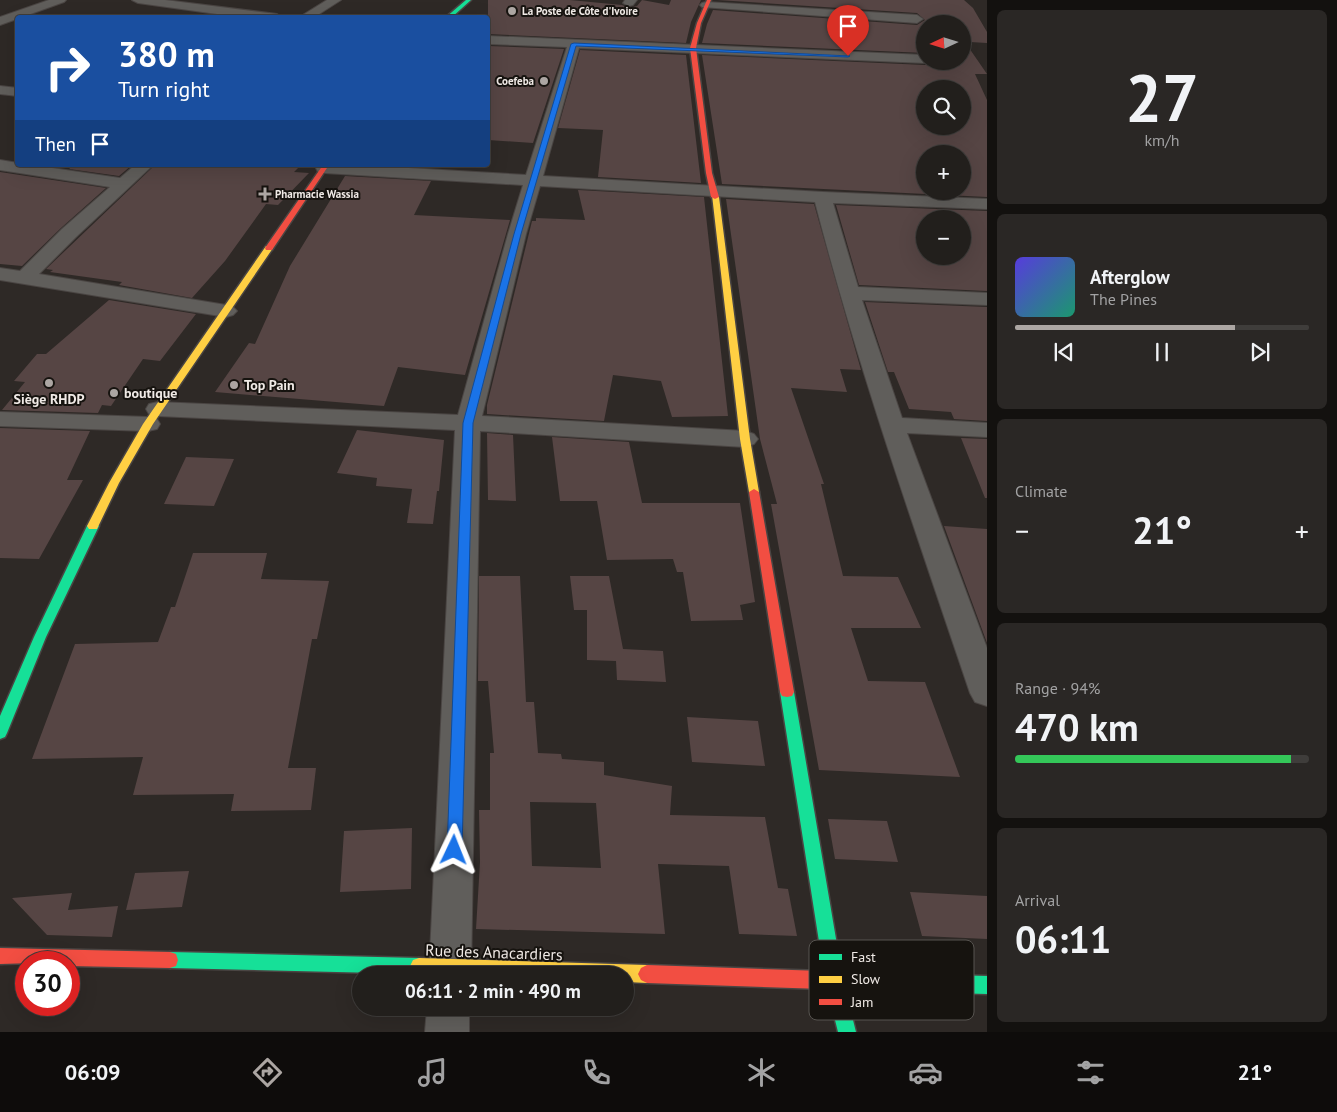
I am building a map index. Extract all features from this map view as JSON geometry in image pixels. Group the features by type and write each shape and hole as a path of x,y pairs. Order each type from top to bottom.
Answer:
{"street":[{"path":"28,15 60,0"},
{"path":"138,0 254,15"},
{"path":"309,15 335,0"},
{"path":"451,15 469,0"},
{"path":"827,940 745,439 714,191 693,48 699,23 708,3 916,19"},
{"path":"3,27 15,21"},
{"path":"490,40 916,59"},
{"path":"451,966 468,423 533,180 574,44"},
{"path":"0,90 15,92"},
{"path":"0,165 122,184"},
{"path":"24,278 122,184 143,167"},
{"path":"0,733 40,637 106,500 153,416 324,167"},
{"path":"340,167 714,191 987,204"},
{"path":"823,197 849,293 892,425 976,634 987,693"},
{"path":"0,274 226,311"},
{"path":"849,293 987,299"},
{"path":"0,419 153,416 468,423 745,439"},
{"path":"892,425 987,430"},
{"name":"Rue des Anacardiers","path":"0,956 352,977"},
{"name":"Rue des Anacardiers","path":"634,982 809,980"},
{"name":"Rue des Anacardiers","path":"974,985 987,986"},
{"path":"447,1032 448,1016"}],"building":[{"path":"488,0 570,0 622,5 629,8 637,6 642,0 669,5 671,0 701,0 691,22 686,43 490,34 490,15 488,15"},
{"path":"717,0 964,0 973,8 987,32 987,43 971,42 971,15 919,15 917,13"},
{"path":"713,10 916,25 916,53 702,43"},
{"path":"490,46 564,49 533,143 490,140"},
{"path":"580,50 686,55 701,183 598,177 603,130 558,128"},
{"path":"971,51 987,74 975,74 987,100 987,197 971,196 971,145 916,145 916,194 722,184 702,55 916,65 916,70 971,70"},
{"path":"72,167 130,167 119,176 69,169"},
{"path":"153,167 299,167 294,172 309,173 278,205 266,204 225,261 192,298 119,285 122,282 50,272 53,270 46,269"},
{"path":"0,172 106,188 22,266 0,264"},
{"path":"345,176 431,181 414,215 510,220 465,375 398,367 384,406 215,392 249,343 255,344 290,266"},
{"path":"578,190 704,197 728,416 672,417 661,381 613,375 604,421 487,414 487,405 532,221 536,221 536,218 585,220"},
{"path":"726,199 814,204 861,370 840,369 847,392 791,388 824,484 821,484 843,576 898,577 921,628 851,628 868,681 925,682 960,777 819,770 771,504 777,504 760,439"},
{"path":"836,205 962,210 916,210 916,265 971,265 971,210 987,211 987,291 859,285"},
{"path":"109,300 196,314 160,361 143,359 111,406 102,405 98,413 2,410 25,382 14,381 37,354 46,354"},
{"path":"865,302 987,307 987,421 954,419 951,412 909,409 894,372 888,372"},
{"path":"0,428 90,431 67,480 83,480 39,559 0,558"},
{"path":"357,430 444,440 439,491 437,491 433,524 407,523 412,489 376,486 377,478 337,473"},
{"path":"487,433 513,435 516,501 488,500"},
{"path":"552,437 629,442 642,503 740,503 755,602 740,605 743,620 691,621 683,572 677,572 673,559 607,560 597,501 560,501"},
{"path":"961,438 987,439 987,498 985,498"},
{"path":"186,457 234,459 214,506 164,504"},
{"path":"944,526 987,529 987,643"},
{"path":"193,553 267,553 261,579 329,581 317,639 312,639 288,768 316,768 311,810 231,811 234,794 133,795 143,757 32,759 75,644 158,642 171,607 175,607"},
{"path":"479,576 520,576 526,702 534,702 538,753 561,754 562,759 604,762 604,775 672,786 670,815 765,817 778,888 788,889 797,936 739,934 729,866 658,864 665,934 476,929 480,862 479,810 490,810 490,753 494,753 488,681 478,681","holes":["530,802 596,803 601,868 532,866"]},
{"path":"570,576 609,576 623,649 663,651 666,682 617,680 616,661 587,660 587,610 574,610"},
{"path":"687,717 758,721 765,766 692,762"},
{"path":"828,819 887,821 898,862 835,859"},
{"path":"412,828 411,889 340,892 344,831"},
{"path":"189,871 182,907 126,910 135,873"},
{"path":"910,892 987,896 987,939 922,936"},
{"path":"72,893 68,910 118,906 112,937 47,935 12,898"}],"traffic: fast":[{"path":"451,15 469,0"},
{"path":"0,733 40,637 93,526"},
{"path":"787,692 827,940"},
{"path":"170,960 419,966"},
{"path":"974,985 987,985"},
{"path":"844,1020 847,1032"}],"traffic: slow":[{"path":"715,197 745,439 754,492"},
{"path":"93,526 114,483 148,424 269,248"},
{"path":"634,974 647,974"}],"traffic: jam":[{"path":"709,0 699,23 693,48 709,173 715,197"},
{"path":"269,248 325,167"},
{"path":"754,492 787,692"},
{"path":"0,956 170,960"},
{"path":"647,974 809,979"}],"place":[{"name":"La Poste de Côte d'Ivoire","path":"512,11"},
{"name":"Coefeba","path":"544,81"},
{"name":"Pharmacie Wassia","path":"265,194"},
{"name":"Siège RHDP","path":"49,383"},
{"name":"Top Pain","path":"234,385"},
{"name":"boutique","path":"114,393"}],"route":[{"path":"454,850 468,423 517,234 574,44 848,56"}]}
